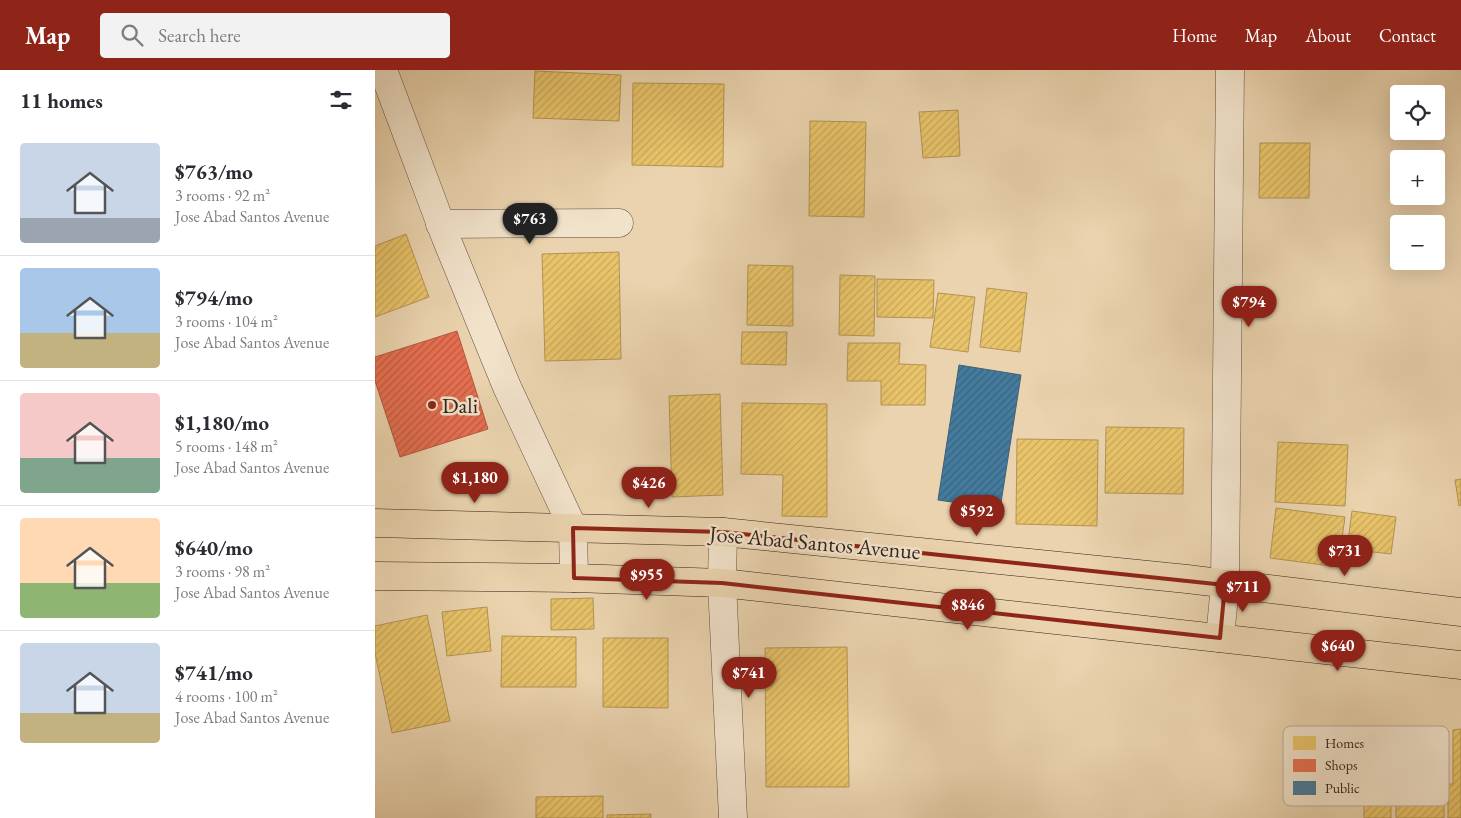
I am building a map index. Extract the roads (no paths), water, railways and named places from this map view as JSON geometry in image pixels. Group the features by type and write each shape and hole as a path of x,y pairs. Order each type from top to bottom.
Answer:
{"main road":[{"name":"Jose Abad Santos Avenue","path":"375,523 723,532 1187,579 1461,612"},
{"path":"375,576 722,582 1461,665"}],"street":[{"path":"383,70 441,224 507,387 573,528 574,578"},
{"path":"1219,638 1225,585 1230,70"},
{"path":"441,224 619,223"},
{"path":"723,532 722,582 733,818"}],"place":[{"name":"Dali","path":"432,405"}]}
